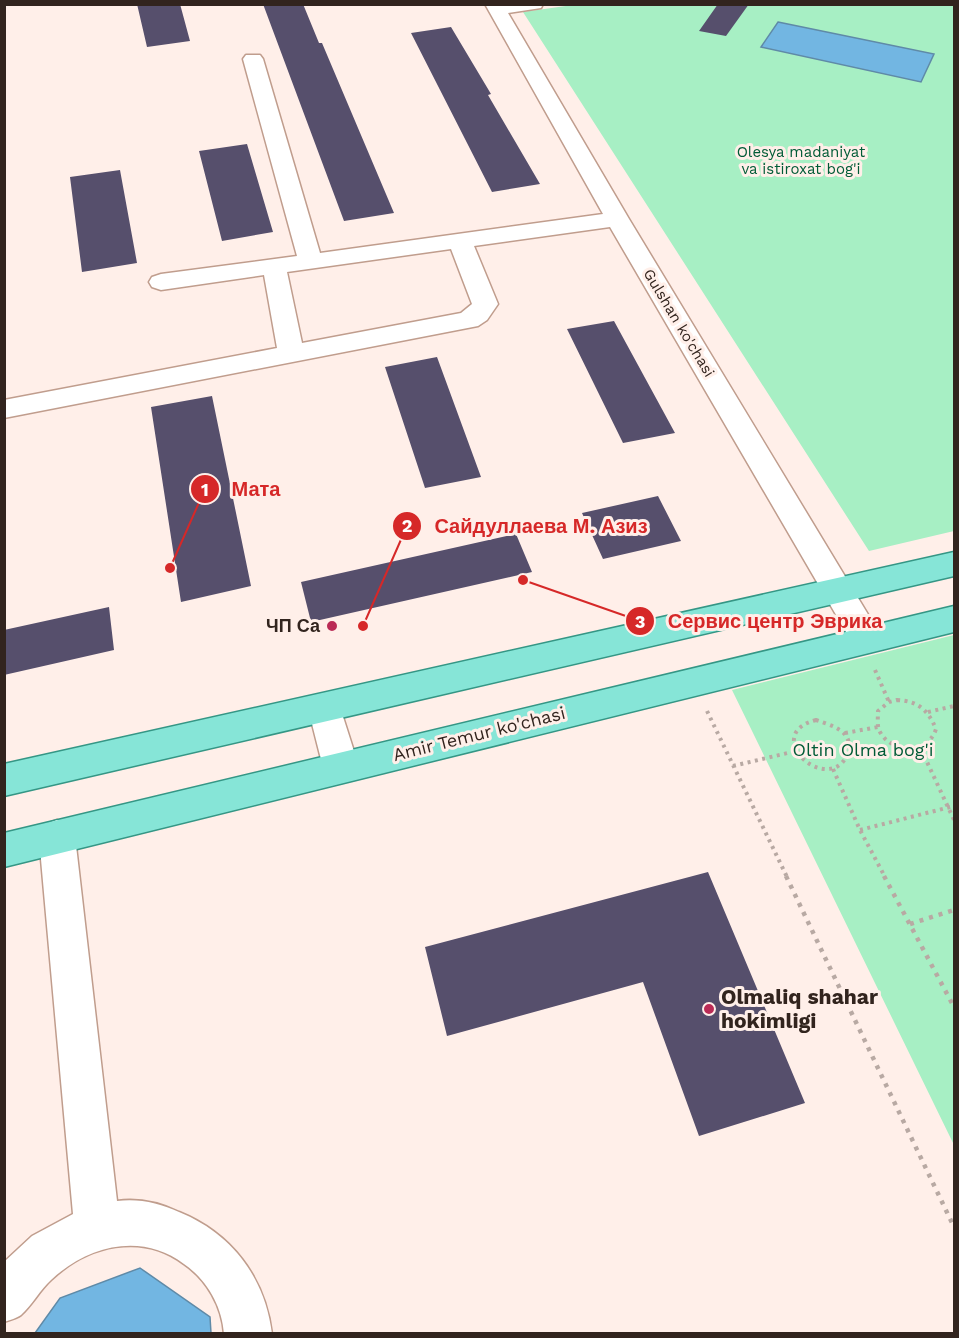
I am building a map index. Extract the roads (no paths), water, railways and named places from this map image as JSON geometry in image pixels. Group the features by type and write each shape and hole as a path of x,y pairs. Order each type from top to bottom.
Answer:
{"main road":[{"path":"4,780 839,592 954,564"},
{"name":"Amir Temur ko'chasi","path":"4,850 341,768 871,655 954,619"}],"street":[{"path":"496,7 534,4"},
{"name":"Gulshan ko'chasi","path":"496,7 617,219 839,592 871,655"},
{"path":"253,59 310,261"},
{"path":"161,282 617,219"},
{"path":"4,409 469,320 485,304 460,241"},
{"path":"274,266 291,355"},
{"path":"326,708 341,768"},
{"path":"57,837 97,1227"},
{"path":"4,1299 20,1277 57,1246 97,1227 137,1222 175,1230 207,1250 232,1283 248,1326 248,1334"}],"water":[{"path":"778,22 934,54 921,82 761,47"},
{"path":"140,1268 210,1317 211,1333 35,1333 60,1298"}],"place":[{"name":"Мата","path":"170,568"},
{"name":"Сервис центр Эврика","path":"523,580"},
{"name":"ЧП Са","path":"332,626"},
{"name":"Сайдуллаева М. Азиз","path":"363,626"},
{"name":"Olmaliq shahar hokimligi","path":"709,1009"}],"park label":[{"name":"Olesya madaniyat va istiroxat bog'i","path":"801,160"},
{"name":"Oltin Olma bog'i","path":"863,750"}]}
